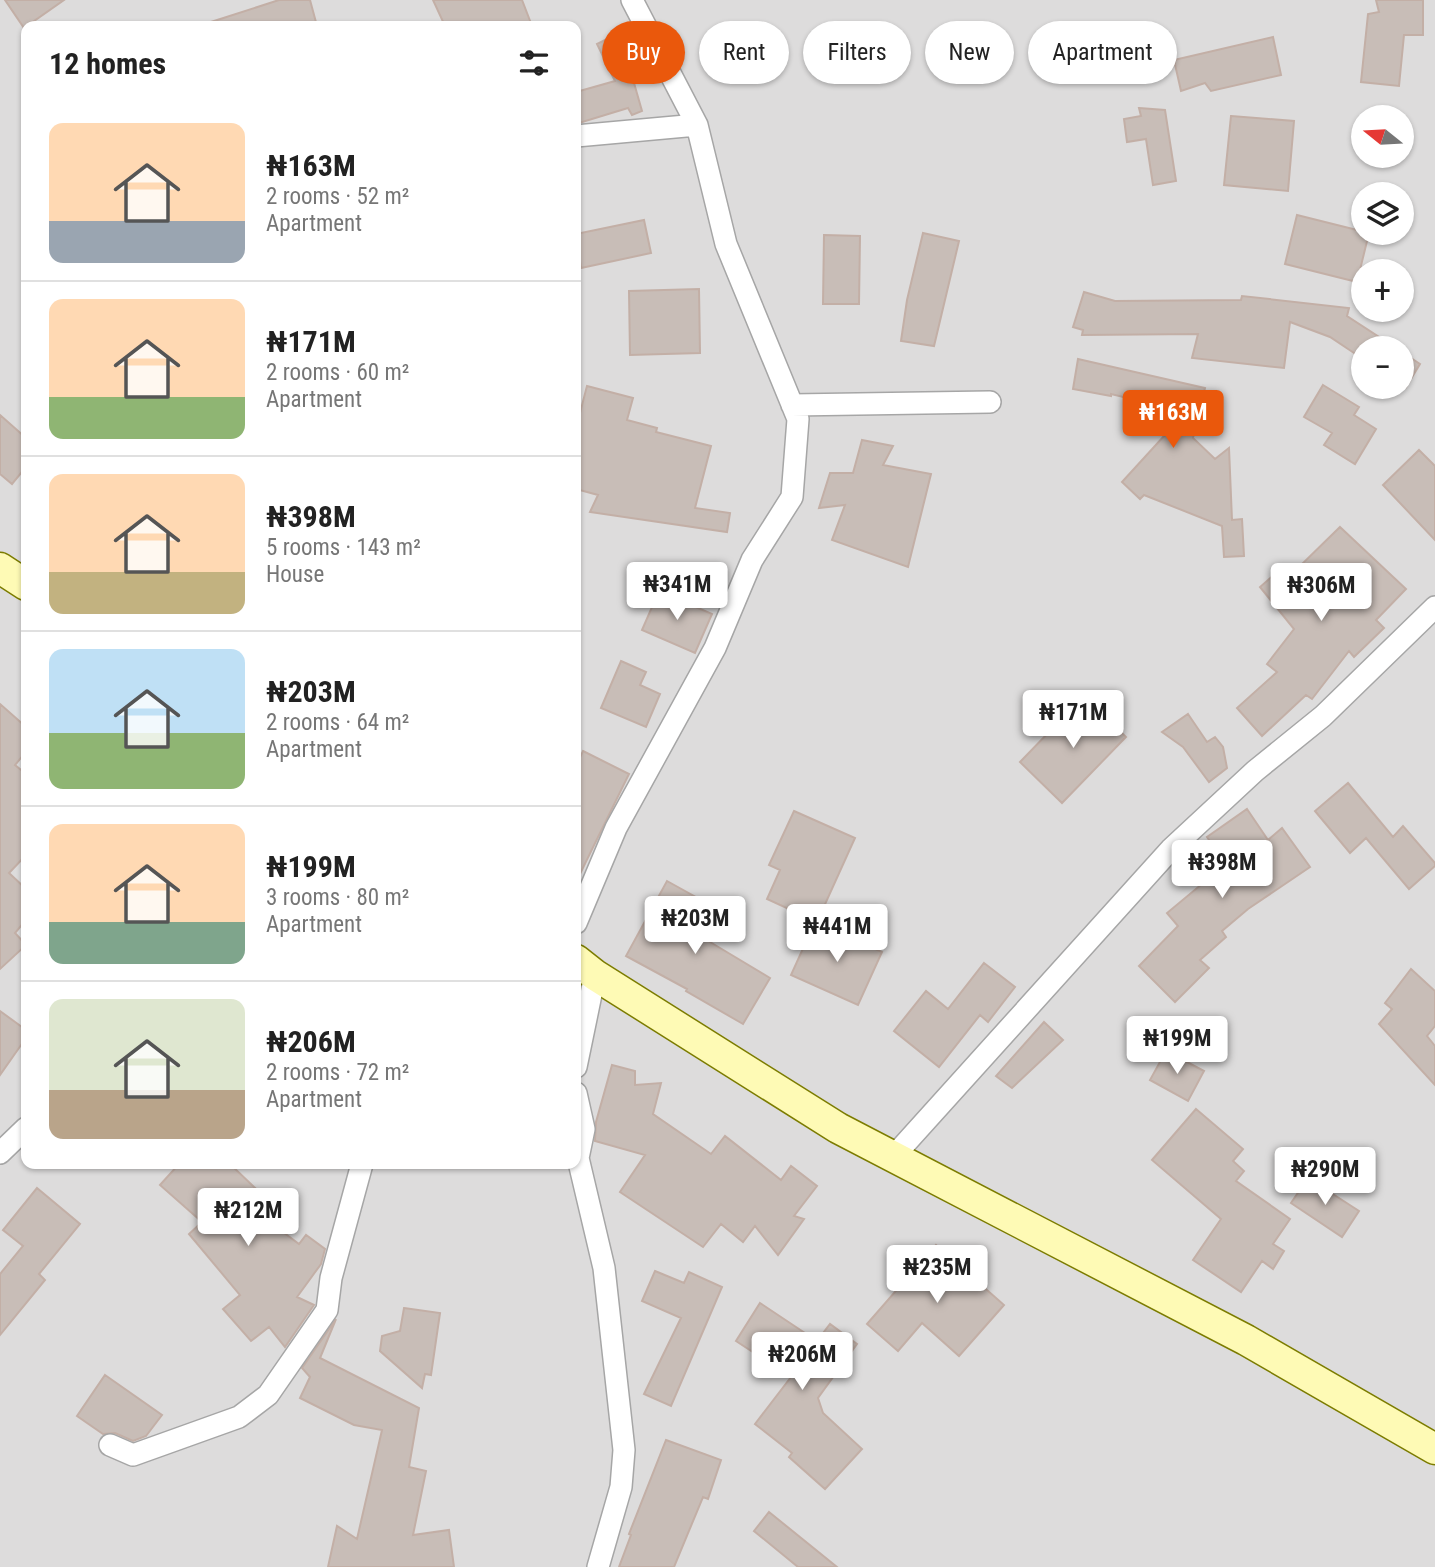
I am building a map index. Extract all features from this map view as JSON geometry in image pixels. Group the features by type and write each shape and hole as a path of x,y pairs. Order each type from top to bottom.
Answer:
{"street":[{"path":"581,911 616,828 715,648 752,560 792,496 798,419 726,244 697,125 632,0"},
{"path":"581,136 697,125"},
{"path":"792,405 990,402"},
{"path":"0,568 21,582"},
{"path":"894,1156 1171,849 1255,771 1323,716 1435,607"},
{"path":"581,1012 585,968 838,1128 1246,1340 1435,1450"},
{"path":"581,1116 584,1129 581,1144"},
{"path":"0,1153 21,1133"},
{"path":"110,1446 133,1455 239,1417 268,1395 327,1310 331,1278 361,1169"},
{"path":"581,1169 604,1268 624,1450 621,1487 598,1567"}],"shaded area":[{"path":"0,0 1435,0 1435,1567 0,1567"}],"building":[{"path":"5,0 64,0 34,21 21,21 21,24"},
{"path":"279,0 310,0 316,21 214,21"},
{"path":"433,0 522,0 530,21 443,21"},
{"path":"1376,0 1423,0 1423,35 1404,35 1399,86 1361,82 1368,14 1379,12"},
{"path":"1273,37 1281,75 1211,91 1205,83 1181,91 1177,59"},
{"path":"602,42 602,54 597,44"},
{"path":"604,84 634,84 642,111 632,115 628,108 581,122 581,91"},
{"path":"1139,108 1165,110 1176,181 1153,185 1146,139 1127,142 1124,119 1141,116"},
{"path":"1231,116 1294,121 1288,191 1224,185"},
{"path":"1297,215 1351,228 1351,245 1366,245 1363,259 1351,259 1351,280 1285,264"},
{"path":"644,220 651,253 581,268 581,233"},
{"path":"923,233 959,241 934,346 901,341 907,300"},
{"path":"824,235 860,236 859,304 823,304"},
{"path":"699,289 700,353 630,355 629,291"},
{"path":"1084,292 1115,301 1241,300 1242,296 1349,308 1347,316 1351,322 1356,322 1378,336 1351,336 1351,351 1330,337 1290,322 1284,368 1192,358 1198,334 1082,335 1083,330 1073,327"},
{"path":"1078,359 1205,388 1193,438 1215,459 1229,448 1232,520 1242,519 1244,556 1224,557 1222,526 1144,495 1140,499 1122,482 1186,412 1111,394 1073,389"},
{"path":"1414,360 1420,364 1414,374"},
{"path":"1323,385 1359,407 1354,415 1376,429 1355,464 1324,445 1332,433 1304,417"},
{"path":"587,386 633,398 627,420 657,428 656,432 711,446 695,508 730,513 727,532 590,512 598,495 581,490 581,409"},
{"path":"0,415 21,434 21,473 12,484 0,474"},
{"path":"862,440 893,446 883,465 931,474 908,567 832,540 845,505 819,508 830,473 853,473"},
{"path":"1419,450 1435,466 1435,540 1383,485"},
{"path":"1340,527 1406,589 1376,620 1384,628 1354,657 1349,651 1312,699 1306,695 1262,736 1237,708 1277,672 1267,664 1294,629 1260,587 1284,566 1291,566 1296,570"},
{"path":"659,591 712,614 695,653 642,630"},
{"path":"621,661 646,672 640,685 660,694 646,727 601,708"},
{"path":"1084,696 1126,737 1062,803 1020,762"},
{"path":"0,704 21,723 21,758 15,765 21,770 21,860 9,873 21,884 21,926 15,933 21,940 21,950 0,969"},
{"path":"1188,714 1207,742 1215,737 1223,747 1227,768 1209,782 1183,747 1162,732"},
{"path":"583,751 629,774 581,872"},
{"path":"1348,783 1393,837 1403,826 1435,863 1435,866 1409,889 1366,838 1350,853 1315,811"},
{"path":"1247,809 1268,840 1282,828 1310,867 1248,909 1222,931 1226,937 1200,960 1209,968 1175,1002 1139,966 1178,926 1167,913 1226,864 1207,837"},
{"path":"794,811 855,838 817,922 767,899 780,870 769,865"},
{"path":"667,881 710,905 695,933 770,978 743,1024 686,991 687,989 626,956"},
{"path":"815,922 882,952 858,1005 791,975"},
{"path":"984,963 1015,987 988,1022 980,1015 939,1067 894,1031 926,991 948,1009"},
{"path":"1411,969 1435,991 1435,1026 1427,1036 1435,1046 1435,1085 1379,1024 1392,1009 1385,1003"},
{"path":"0,1011 21,1026 21,1045 0,1075"},
{"path":"1044,1022 1063,1040 1012,1088 996,1076"},
{"path":"1166,1051 1204,1071 1188,1101 1150,1080"},
{"path":"612,1065 635,1071 635,1085 661,1083 653,1114 711,1154 725,1136 781,1180 791,1166 817,1186 794,1216 804,1219 778,1255 755,1226 743,1242 721,1224 703,1247 620,1192 645,1155 595,1141 596,1122"},
{"path":"1196,1109 1243,1149 1233,1161 1244,1171 1236,1181 1290,1219 1273,1244 1284,1251 1273,1269 1262,1261 1241,1292 1193,1260 1221,1219 1152,1160"},
{"path":"174,1169 235,1169 274,1206 263,1217 299,1244 306,1235 325,1249 321,1264 297,1297 314,1305 285,1347 269,1327 251,1341 223,1309 240,1295 189,1234 202,1222 160,1185"},
{"path":"1308,1178 1359,1211 1342,1237 1291,1203"},
{"path":"37,1188 80,1224 39,1274 45,1280 0,1335 0,1274 23,1246 3,1230"},
{"path":"936,1245 1004,1305 959,1356 922,1323 898,1351 867,1324"},
{"path":"655,1271 684,1283 689,1272 722,1287 671,1406 644,1394 681,1318 642,1301"},
{"path":"760,1303 817,1341 830,1324 857,1344 818,1398 823,1413 862,1449 825,1489 789,1457 792,1453 755,1424 791,1377 736,1341"},
{"path":"404,1308 440,1313 431,1375 425,1374 422,1388 380,1351 382,1336 400,1331"},
{"path":"336,1319 320,1358 419,1408 409,1467 426,1471 413,1535 449,1530 454,1567 328,1567 337,1526 357,1539 382,1430 354,1425 300,1398 310,1377 302,1368"},
{"path":"105,1375 162,1415 146,1436 133,1441 115,1433 103,1434 77,1416"},
{"path":"666,1440 721,1460 708,1499 703,1497 674,1567 619,1567 631,1535 629,1534"},
{"path":"769,1512 837,1567 798,1567 754,1531"}]}
